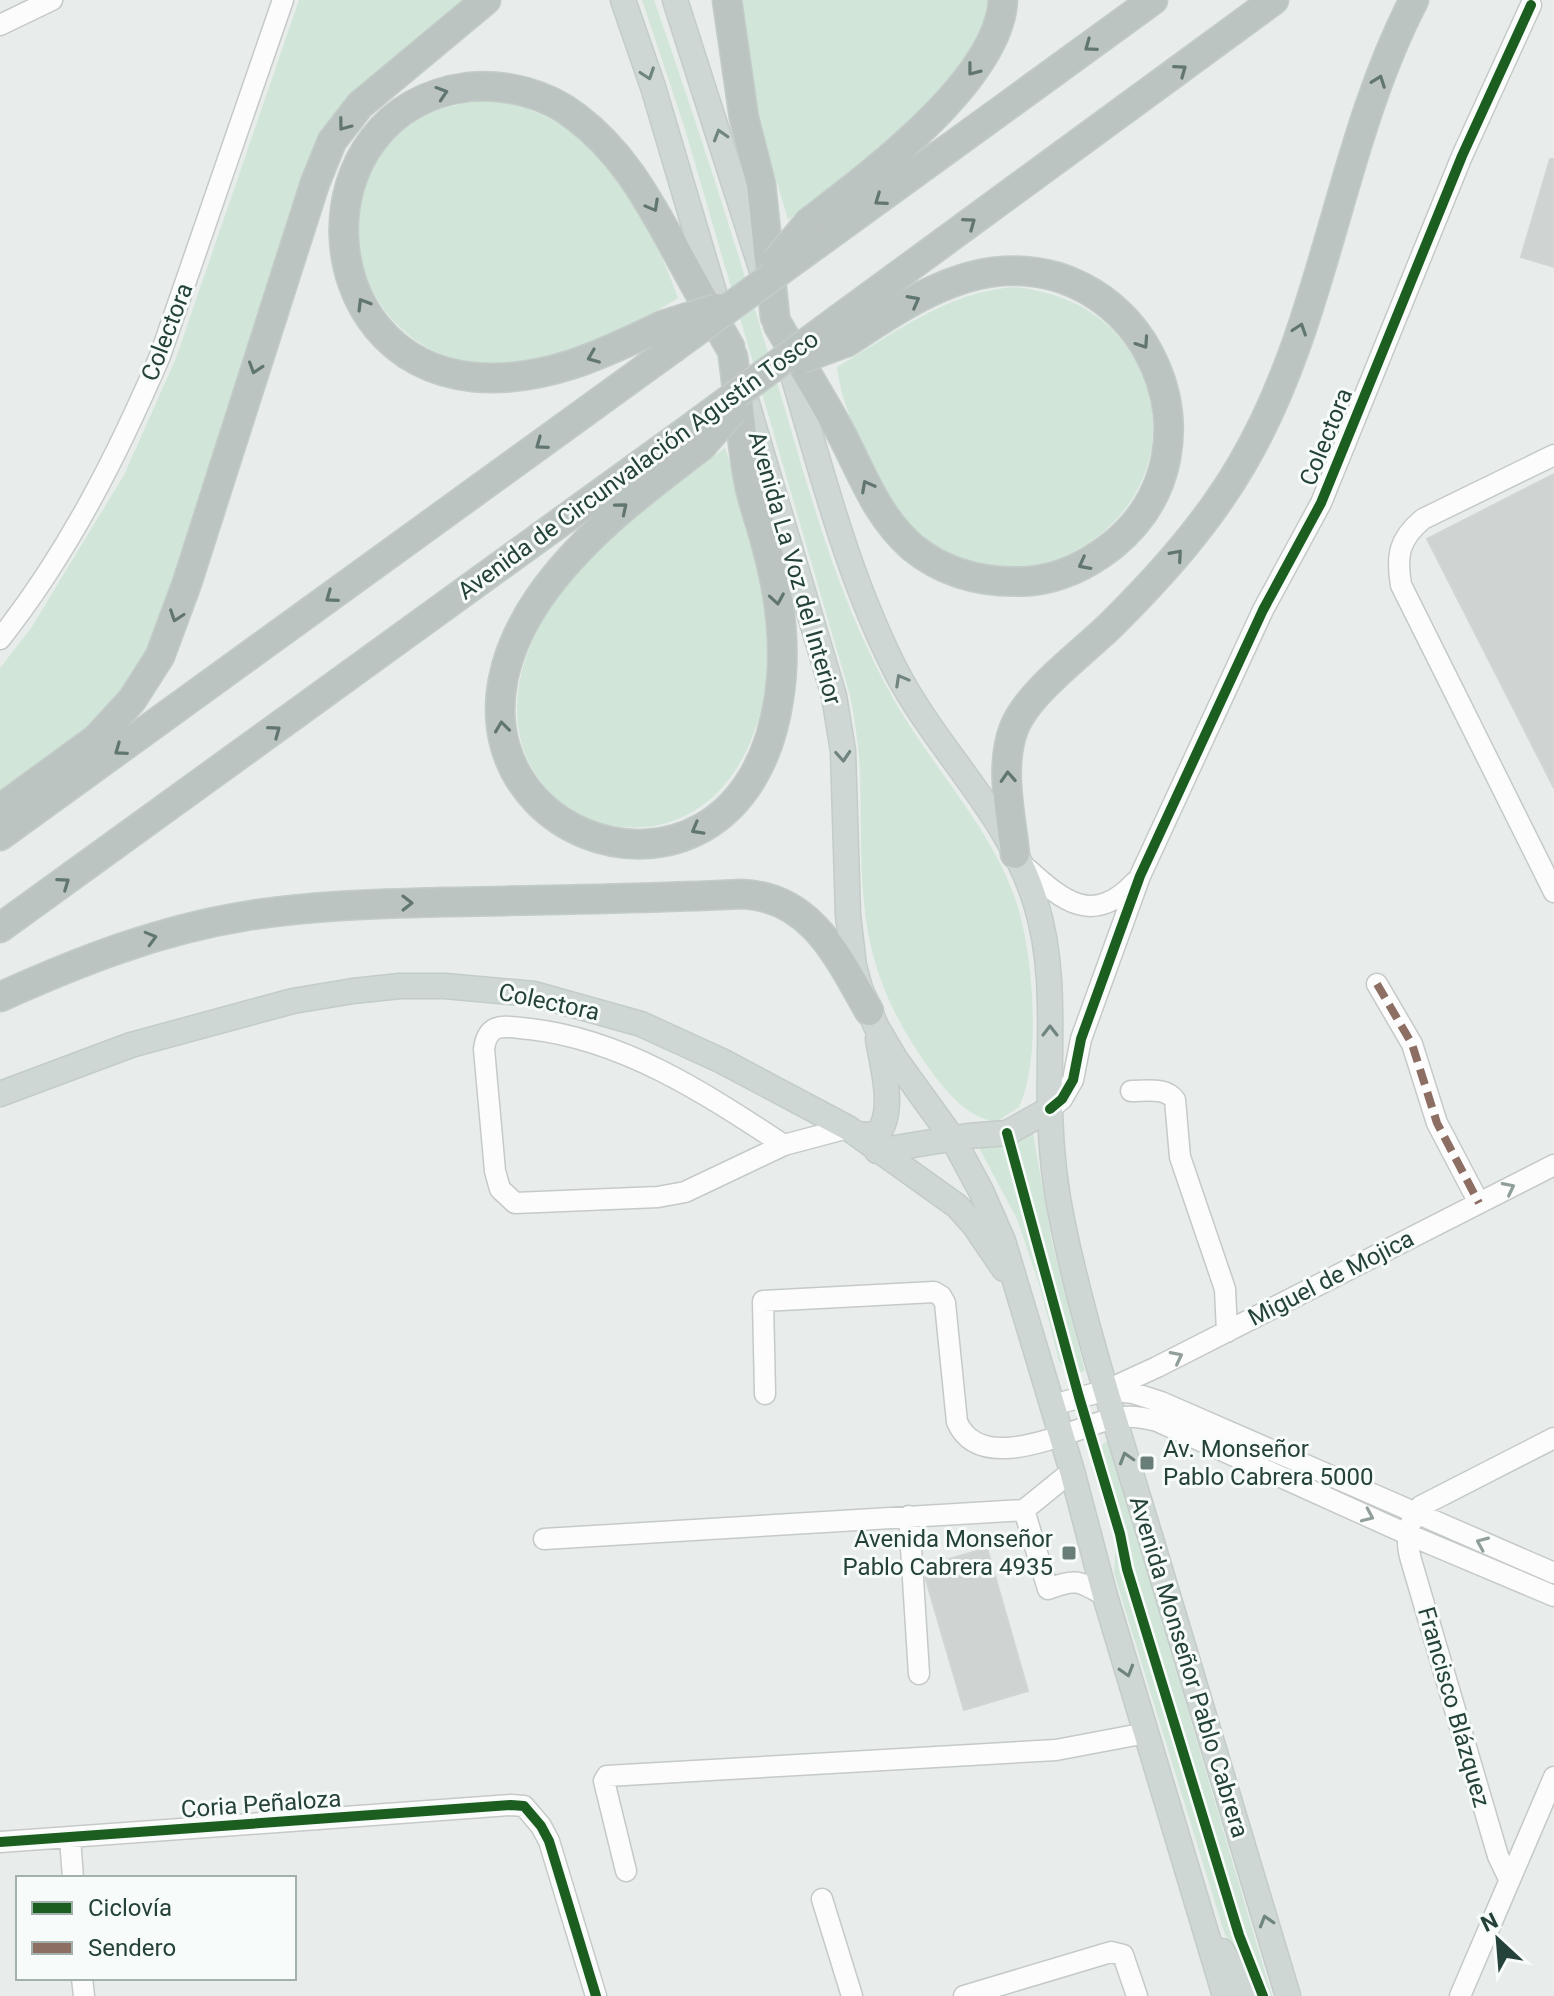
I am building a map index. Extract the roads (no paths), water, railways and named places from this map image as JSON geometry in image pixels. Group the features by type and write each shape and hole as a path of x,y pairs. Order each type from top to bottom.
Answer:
{"highway":[{"path":"0,809 76,755 104,731 132,700 160,656 187,583 315,183 332,141 360,105 486,0"},
{"path":"727,0 744,118 761,184 776,321 838,427 879,509 895,531 936,563 961,574 983,580 1043,580 1074,570 1101,555 1125,535 1145,511 1166,459 1169,433 1163,385 1155,361 1143,342 1111,307 1092,293 1070,281 1044,274 992,272 938,289 886,317 843,330"},
{"path":"0,836 668,337 744,298 867,177 918,132 960,87 989,49 1003,0"},
{"path":"813,233 1153,0"},
{"name":"Avenida de Circunvalación Agustín Tosco","path":"0,928 699,435 767,372 843,330 1274,0"},
{"path":"1018,858 1007,774 1014,727 1037,694 1138,598 1177,555 1208,517 1243,463 1284,374 1378,81 1414,0"},
{"path":"668,337 523,376 474,377 449,373 428,365 392,342 377,326 364,309 351,280 342,227 346,196 356,167 381,132 398,117 434,95 456,89 500,86 559,105 590,129 640,185 732,352 749,485 773,570 782,632 779,700 768,743 760,764 735,799 701,828 657,843 634,845 595,839 569,828 547,812 523,785 506,750 502,729 504,675 528,617 570,559 699,435"},
{"path":"0,997 118,947 247,916 351,905 742,894 774,898 805,916 832,951 872,1018"}],"main road":[{"name":"Avenida La Voz del Interior","path":"623,0 653,87 834,696 843,751 848,915 854,966 872,1018"},
{"path":"675,0 717,125 776,321"},
{"name":"Avenida Monseñor Pablo Cabrera","path":"776,321 835,515 872,620 913,701 967,775 1018,858 1036,902 1046,954 1050,1015 1050,1109 1054,1171 1061,1212 1115,1418 1288,1996"},
{"name":"Colectora","path":"0,1094 94,1057 240,1014 353,991 445,986 534,994 641,1024 722,1061 852,1131 957,1206 974,1225 1020,1292"},
{"path":"852,1131 869,1135 878,1133 885,1116 886,1089 872,1018"},
{"path":"872,1018 896,1060 953,1139 993,1216 1020,1292 1105,1596 1225,1996"},
{"path":"877,1151 1007,1133 1050,1109"},
{"path":"1201,1915 1247,1996"}],"street":[{"path":"0,25 52,0"},
{"name":"Colectora","path":"0,639 48,572 79,521 111,465 138,408 160,356 283,0"},
{"name":"Colectora","path":"1050,1109 1062,1099 1073,1080 1081,1039 1140,876 1263,610 1321,503 1457,168 1531,5"},
{"path":"1554,455 1423,519 1409,530 1401,545 1398,565 1401,585 1554,892"},
{"path":"1018,858 1061,898 1083,907 1112,901 1140,876"},
{"path":"1377,984 1412,1044 1437,1123 1479,1203"},
{"path":"784,1145 700,1090 605,1047 550,1031 504,1026 493,1029 486,1036 484,1049 495,1171 500,1189 515,1203 658,1197 685,1192 784,1145 852,1131"},
{"path":"1131,1091 1165,1092 1175,1100 1180,1157 1224,1286 1227,1332"},
{"name":"Miguel de Mojica","path":"1053,1405 1107,1390 1554,1165"},
{"path":"765,1394 763,1301 934,1292 945,1303 957,1422 962,1433 974,1443 996,1448 1025,1447 1115,1418 1140,1417 1157,1421 1411,1524 1554,1573"},
{"path":"1107,1390 1133,1393 1161,1402 1554,1596"},
{"path":"1411,1524 1421,1506 1554,1438"},
{"path":"544,1539 1024,1510 1072,1471"},
{"path":"1024,1510 1048,1589 1070,1580 1084,1583 1105,1596"},
{"path":"909,1516 919,1674"},
{"name":"Francisco Blázquez","path":"1411,1524 1407,1548 1498,1856 1509,1879"},
{"path":"626,1871 604,1781 607,1776 1056,1750 1146,1733"},
{"path":"1460,1996 1554,1777"},
{"name":"Coria Peñaloza","path":"0,1842 524,1806 549,1841 596,1996"},
{"path":"70,1838 73,1876"},
{"path":"822,1899 852,1996"},
{"path":"964,1996 1111,1952 1123,1955 1137,1996"}],"place":[{"name":"Av. Monseñor Pablo Cabrera 5000","path":"1147,1463"},
{"name":"Avenida Monseñor Pablo Cabrera 4935","path":"1069,1553"}]}
